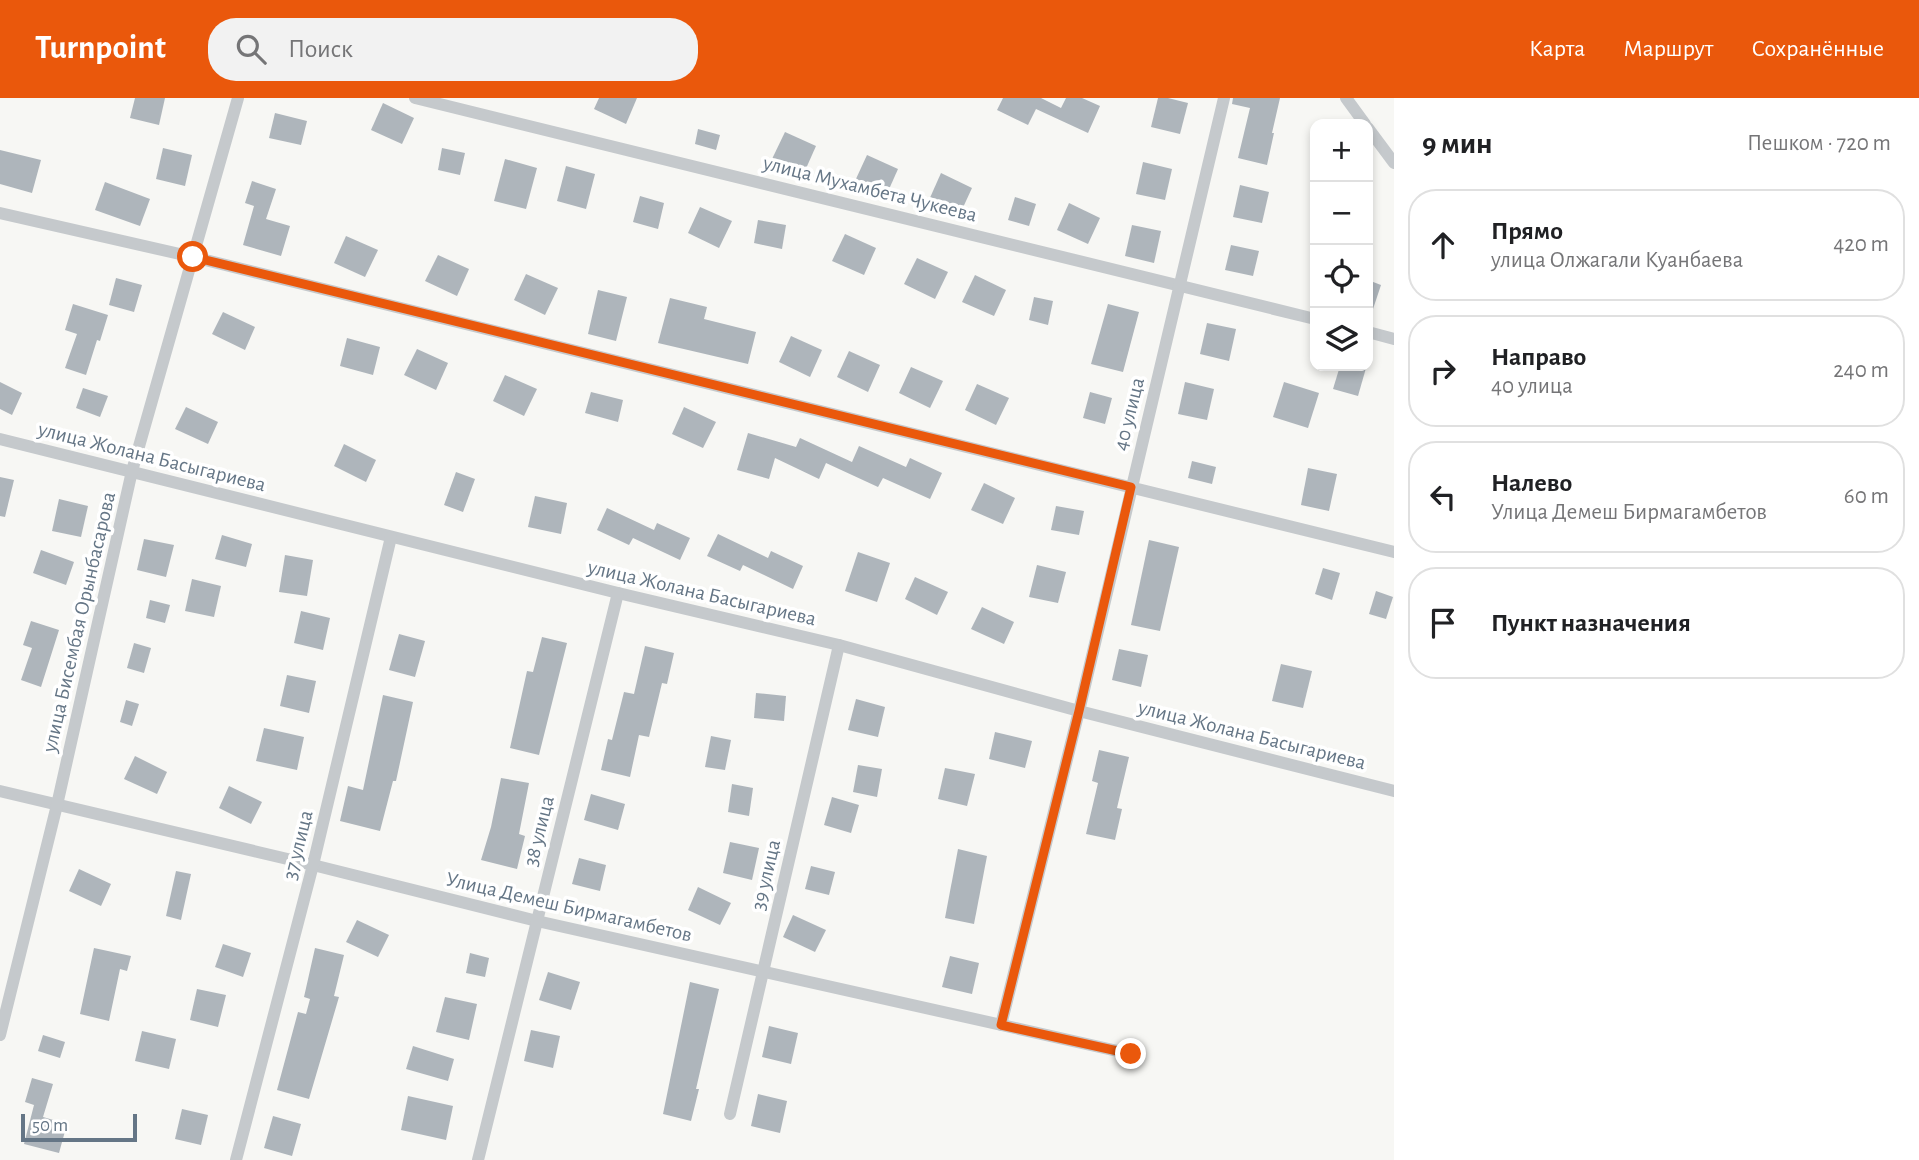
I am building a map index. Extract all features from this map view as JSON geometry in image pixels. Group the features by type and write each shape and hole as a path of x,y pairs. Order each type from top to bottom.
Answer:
{"street":[{"name":"улица Бисембая Орынбасарова","path":"0,1035 57,805 132,471 238,98"},
{"name":"улица Мухамбета Чукеева","path":"415,98 1310,318"},
{"name":"40 улица","path":"1001,1025 1079,711 1224,98"},
{"path":"1346,98 1361,119"},
{"path":"1373,135 1394,163"},
{"path":"0,213 193,257 1394,552"},
{"path":"1373,333 1394,339"},
{"name":"улица Жолана Басыгариева","path":"0,439 618,593 839,645 1079,711 1394,791"},
{"name":"37 улица","path":"236,1160 313,865 391,537"},
{"name":"38 улица","path":"478,1160 618,593"},
{"name":"39 улица","path":"730,1114 839,645"},
{"name":"Улица Демеш Бирмагамбетов","path":"0,791 537,921 1131,1054"}],"building":[{"path":"135,98 165,98 159,125 130,118"},
{"path":"599,98 637,98 626,124 594,109"},
{"path":"1003,98 1041,98 1061,108 1066,98 1082,98 1100,106 1088,133 1036,109 1028,125 997,110"},
{"path":"1158,98 1188,103 1180,134 1151,127"},
{"path":"1233,98 1280,98 1267,165 1238,158 1250,108 1232,104"},
{"path":"383,103 414,118 402,144 371,130"},
{"path":"275,113 307,121 301,145 269,138"},
{"path":"698,129 720,135 716,150 695,144"},
{"path":"785,132 816,146 804,173 772,159"},
{"path":"163,148 192,155 185,186 156,179"},
{"path":"442,148 465,153 460,175 438,170"},
{"path":"0,150 41,160 32,193 0,184"},
{"path":"867,155 898,169 886,196 855,181"},
{"path":"505,159 537,168 526,209 494,201"},
{"path":"1143,162 1172,169 1165,200 1136,194"},
{"path":"566,166 595,174 586,209 557,201"},
{"path":"941,173 972,188 960,214 929,200"},
{"path":"252,181 276,189 266,219 290,226 281,256 243,245 254,206 245,203"},
{"path":"105,182 150,199 140,226 95,210"},
{"path":"1240,185 1269,192 1262,223 1233,217"},
{"path":"640,196 664,203 658,229 633,222"},
{"path":"1015,197 1036,204 1029,226 1008,220"},
{"path":"1069,203 1100,218 1088,244 1057,230"},
{"path":"700,207 732,221 719,248 688,233"},
{"path":"758,220 786,225 782,249 754,243"},
{"path":"1132,225 1161,231 1154,263 1125,256"},
{"path":"845,234 876,248 864,275 832,261"},
{"path":"346,236 378,250 365,277 334,263"},
{"path":"1231,245 1259,251 1253,276 1225,270"},
{"path":"438,255 469,269 457,296 425,281"},
{"path":"917,258 948,272 935,299 904,284"},
{"path":"526,274 558,288 545,315 514,300"},
{"path":"975,275 1006,290 994,316 962,302"},
{"path":"116,278 142,285 134,312 109,305"},
{"path":"1373,282 1381,285 1373,309"},
{"path":"598,290 627,297 616,341 588,334"},
{"path":"1034,297 1053,301 1048,325 1029,320"},
{"path":"670,298 707,307 704,319 756,332 748,364 658,343"},
{"path":"73,304 108,315 86,375 65,368 77,334 65,330"},
{"path":"1108,304 1139,312 1123,372 1091,364"},
{"path":"223,312 255,327 245,350 212,334"},
{"path":"1207,323 1236,329 1229,361 1200,354"},
{"path":"791,336 822,350 810,377 779,362"},
{"path":"347,338 380,347 373,375 340,366"},
{"path":"417,349 448,363 436,390 404,375"},
{"path":"849,351 880,365 868,392 837,377"},
{"path":"911,367 943,381 930,408 899,393"},
{"path":"1338,371 1365,371 1358,396 1333,389"},
{"path":"505,375 537,389 524,416 493,401"},
{"path":"0,382 22,393 12,415 0,409"},
{"path":"1185,382 1214,389 1207,420 1178,414"},
{"path":"1284,382 1319,393 1308,428 1273,417"},
{"path":"977,384 1009,398 996,425 965,410"},
{"path":"83,388 108,396 100,417 76,408"},
{"path":"591,392 623,400 618,422 585,413"},
{"path":"1090,392 1112,398 1105,424 1083,418"},
{"path":"186,407 218,422 208,444 175,429"},
{"path":"684,407 716,422 703,448 672,434"},
{"path":"748,433 796,447 800,438 852,462 859,446 906,467 910,458 942,473 930,499 883,478 878,487 826,463 819,479 775,458 769,479 737,470"},
{"path":"344,444 376,460 366,482 334,466"},
{"path":"1192,461 1216,467 1212,484 1188,478"},
{"path":"1308,468 1337,474 1329,511 1301,505"},
{"path":"456,472 475,479 463,512 444,505"},
{"path":"0,477 14,480 5,517 0,516"},
{"path":"984,483 1015,498 1003,524 971,510"},
{"path":"535,496 567,503 561,534 528,527"},
{"path":"59,499 88,506 81,537 52,531"},
{"path":"1056,506 1084,511 1079,535 1051,530"},
{"path":"607,508 654,530 657,523 690,538 680,560 633,538 629,545 597,530"},
{"path":"718,534 768,558 771,551 803,566 793,589 743,565 740,571 707,556"},
{"path":"222,535 252,544 246,567 215,559"},
{"path":"144,539 174,545 166,577 137,570"},
{"path":"1149,540 1179,547 1160,631 1131,625"},
{"path":"41,550 74,562 66,585 33,573"},
{"path":"858,552 890,563 877,602 845,591"},
{"path":"285,555 313,560 307,596 279,592"},
{"path":"1037,565 1066,572 1058,603 1029,597"},
{"path":"1323,568 1340,573 1332,600 1315,594"},
{"path":"915,577 948,592 937,615 905,599"},
{"path":"192,579 221,586 214,617 185,611"},
{"path":"1376,591 1393,597 1386,619 1369,614"},
{"path":"150,600 170,605 165,623 146,618"},
{"path":"982,607 1014,622 1004,644 971,629"},
{"path":"301,611 330,618 323,650 294,643"},
{"path":"31,621 59,630 41,687 21,680 32,648 23,645"},
{"path":"399,634 425,641 415,677 389,670"},
{"path":"542,637 567,643 539,755 510,748 527,671 533,672"},
{"path":"134,643 151,648 144,673 127,668"},
{"path":"645,646 674,653 667,684 662,683 649,737 639,735 630,777 601,770 624,692 634,694"},
{"path":"1119,649 1148,655 1141,687 1112,680"},
{"path":"1281,664 1312,671 1303,708 1272,701"},
{"path":"287,675 316,681 309,713 280,706"},
{"path":"756,693 786,696 784,721 754,718"},
{"path":"383,695 413,702 396,781 393,781 380,831 340,821 348,786 363,790"},
{"path":"856,699 885,707 878,737 848,730"},
{"path":"126,700 139,704 132,726 120,722"},
{"path":"264,728 304,737 297,770 256,761"},
{"path":"995,732 1032,741 1025,768 989,759"},
{"path":"711,736 731,740 725,770 705,767"},
{"path":"1099,750 1129,757 1117,808 1122,809 1115,840 1086,834 1098,783 1092,781"},
{"path":"135,756 167,772 157,794 124,779"},
{"path":"858,765 882,769 877,797 853,792"},
{"path":"945,768 975,774 967,806 938,799"},
{"path":"501,778 529,783 519,834 525,836 517,869 481,860"},
{"path":"732,784 753,788 749,816 728,812"},
{"path":"229,786 262,802 251,824 219,808"},
{"path":"591,794 625,804 618,830 584,820"},
{"path":"832,797 859,805 851,833 824,825"},
{"path":"730,842 759,848 752,880 723,873"},
{"path":"958,849 987,856 974,924 945,918"},
{"path":"579,858 606,865 600,891 572,884"},
{"path":"811,866 835,872 829,895 805,889"},
{"path":"79,869 111,884 101,906 69,891"},
{"path":"176,871 191,874 181,920 166,916"},
{"path":"698,887 731,903 720,925 688,910"},
{"path":"793,915 826,930 815,952 783,937"},
{"path":"357,920 389,935 378,957 346,942"},
{"path":"223,944 251,953 243,977 215,967"},
{"path":"94,948 131,956 127,971 120,969 109,1021 80,1014"},
{"path":"315,948 344,955 334,996 339,997 309,1099 277,1090 298,1012 306,1014 310,999 304,997"},
{"path":"470,953 489,958 485,977 466,973"},
{"path":"950,956 979,963 972,994 942,987"},
{"path":"548,972 580,982 571,1010 539,1000"},
{"path":"690,982 719,989 691,1121 663,1114"},
{"path":"197,989 226,995 218,1027 190,1020"},
{"path":"445,997 477,1004 469,1040 436,1032"},
{"path":"769,1026 798,1033 791,1064 762,1057"},
{"path":"531,1030 560,1036 553,1068 524,1061"},
{"path":"142,1031 176,1039 169,1069 135,1061"},
{"path":"43,1035 65,1042 60,1058 38,1051"},
{"path":"413,1046 454,1059 448,1081 406,1069"},
{"path":"32,1078 53,1084 43,1117 67,1124 59,1153 24,1144 34,1105 25,1102"},
{"path":"758,1094 787,1101 780,1133 751,1126"},
{"path":"408,1096 453,1106 446,1140 401,1130"},
{"path":"182,1109 208,1115 201,1145 175,1139"},
{"path":"273,1116 301,1124 292,1156 264,1148"}],"route":[{"path":"193,257 1131,487 1001,1025 1131,1054"}]}
